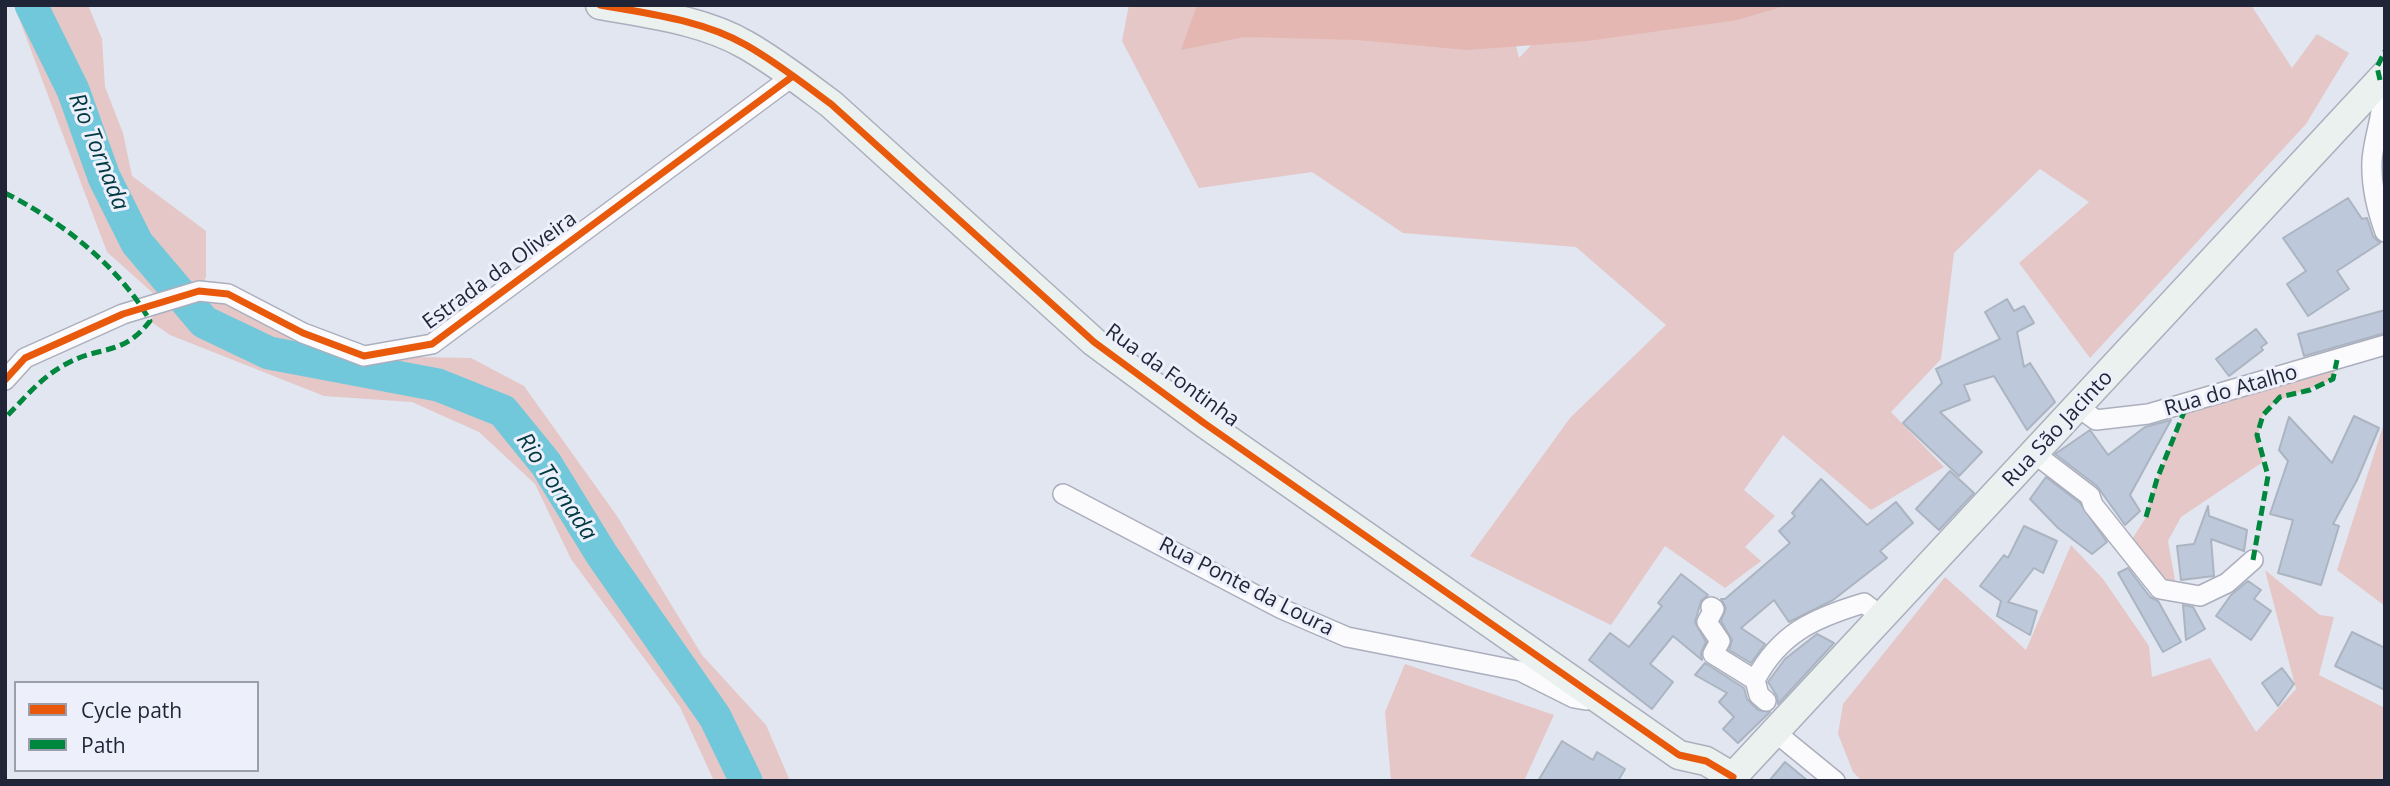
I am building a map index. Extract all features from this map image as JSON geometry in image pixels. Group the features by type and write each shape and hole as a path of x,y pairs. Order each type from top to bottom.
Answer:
{"street":[{"name":"Rua da Fontinha","path":"600,5 684,22 718,33 745,44 793,76 831,104 1094,342 1227,439 1596,694 1679,755 1706,761 1731,779"},
{"name":"Estrada da Oliveira","path":"5,380 25,358 122,314 199,291 228,294 303,333 364,356 432,344 793,76"},
{"path":"2382,77 2384,100 2372,161 2377,211 2385,232"},
{"name":"Rua São Jacinto","path":"1731,779 2382,77"},
{"name":"Rua do Atalho","path":"2078,407 2096,420 2148,414 2385,345"},
{"path":"2035,454 2090,496 2093,505 2160,589 2200,596 2227,583 2253,560"},
{"name":"Rua Ponte da Loura","path":"1063,494 1282,609 1346,637 1520,671 1574,698 1586,700 1596,694"},
{"path":"1755,680 1768,656 1793,633 1831,612 1864,603 1882,617"},
{"path":"1710,607 1714,609 1707,622 1720,641 1713,654 1755,680 1759,695 1766,701"},
{"path":"1775,732 1835,781"},
{"name":"Rua da Fontinha","path":"1679,755 1693,781"}],"shaded area":[{"path":"14,5 88,5 102,39 105,87 123,133 132,176 206,231 206,277 199,291 364,356 471,358 524,386 617,516 702,655 766,725 790,781 714,781 680,707 571,559 535,484 479,432 412,402 324,396 170,335 150,321 163,302 107,252"},
{"path":"1129,5 1506,5 1519,58 1569,5 2251,5 2292,68 2317,34 2349,53 2306,124 2090,358 2019,263 2089,202 2040,169 1954,253 1941,359 1891,412 1944,467 1871,510 1783,435 1744,490 1775,516 1745,547 1761,561 1725,588 1665,546 1611,625 1470,556 1570,418 1666,325 1576,247 1403,233 1312,172 1199,188 1122,41"},
{"path":"1197,5 1788,5 1737,20 1588,41 1467,50 1357,40 1244,37 1181,50"},
{"path":"2337,360 2333,379 2286,397 2266,411 2260,423 2259,440 2263,462 2181,517 2168,541 2177,592 2128,546 2146,517 2157,479 2188,402"},
{"path":"2385,420 2385,606 2337,570"},
{"path":"2071,545 2103,579 2149,646 2152,677 2210,658 2256,732 2296,689 2265,570 2320,615 2334,617 2319,675 2385,708 2385,781 1862,781 1853,772 1838,734 1843,704 1945,577 2026,650"},
{"path":"1405,664 1554,715 1524,781 1391,781 1385,712"}],"building":[{"path":"2348,198 2362,219 2367,218 2373,236 2380,243 2337,271 2349,289 2308,316 2287,284 2306,271 2283,238"},
{"path":"2007,299 2014,311 2024,306 2034,323 2017,332 2024,367 2030,363 2055,402 2027,430 1994,376 1964,385 1970,400 1940,412 1982,452 1959,476 1903,423 1942,383 1936,369 2000,339 1985,312"},
{"path":"2385,310 2385,333 2304,356 2298,334"},
{"path":"2256,329 2267,343 2261,347 2263,350 2229,376 2216,359"},
{"path":"2354,416 2379,428 2357,480 2333,524 2339,526 2321,585 2278,573 2293,520 2270,514 2288,461 2279,450 2289,417 2332,463"},
{"path":"2171,420 2130,495 2140,511 2125,525 2097,486 2055,454 2090,430 2108,455 2145,427"},
{"path":"1950,471 1974,493 1939,530 1916,509"},
{"path":"2046,477 2080,503 2107,542 2092,554 2058,528 2030,499"},
{"path":"1821,479 1867,525 1896,502 1913,523 1880,551 1887,558 1833,600 1789,622 1774,600 1741,628 1765,644 1751,663 1729,650 1732,640 1721,621 1726,608 1721,599 1725,599 1790,543 1779,531 1795,516 1792,513"},
{"path":"2208,506 2209,516 2247,530 2244,551 2211,539 2214,576 2181,580 2177,546 2194,544"},
{"path":"2024,526 2057,541 2043,573 2034,568 2008,602 2037,611 2030,635 1997,616 2001,601 1980,586 2004,555 2008,558"},
{"path":"2128,568 2150,597 2158,601 2181,642 2163,652 2118,573"},
{"path":"1681,574 1708,595 1701,601 1695,622 1706,642 1701,653 1702,660 1673,636 1650,664 1673,682 1652,709 1589,660 1610,633 1629,647 1662,606 1658,603"},
{"path":"2248,581 2261,590 2254,599 2271,611 2251,640 2216,616 2231,595"},
{"path":"2183,605 2193,607 2205,629 2186,640"},
{"path":"2352,632 2385,648 2385,690 2335,666"},
{"path":"1817,634 1834,643 1778,704 1777,696 1768,682 1785,659"},
{"path":"1705,663 1744,688 1747,699 1758,710 1770,712 1738,743 1723,729 1734,717 1719,702 1727,693 1695,675"},
{"path":"2282,668 2294,684 2278,706 2262,683"},
{"path":"1562,741 1593,760 1597,752 1625,769 1618,781 1538,781"},
{"path":"1785,762 1808,781 1769,781"}],"waterway":[{"name":"Rio Tornada","path":"31,5 73,90 104,177 137,243 204,322 269,353 438,385 503,411 546,464 602,555 715,717 746,781"}],"marked path":[{"path":"2380,80 2377,67 2385,51"},
{"path":"5,193 47,217 87,247 122,282 150,321 130,340 78,358 57,369 5,418"},
{"path":"2253,560 2268,476 2257,435 2263,415 2280,397 2310,390 2333,379 2337,360"},
{"path":"2146,517 2157,479 2188,402"}],"cycle path":[{"path":"600,5 712,29 746,45 779,66 831,104 1094,342 1204,423 1679,755 1706,761 1733,777"},
{"path":"5,380 25,358 123,314 199,291 228,294 303,333 364,356 432,344 793,76"}]}
